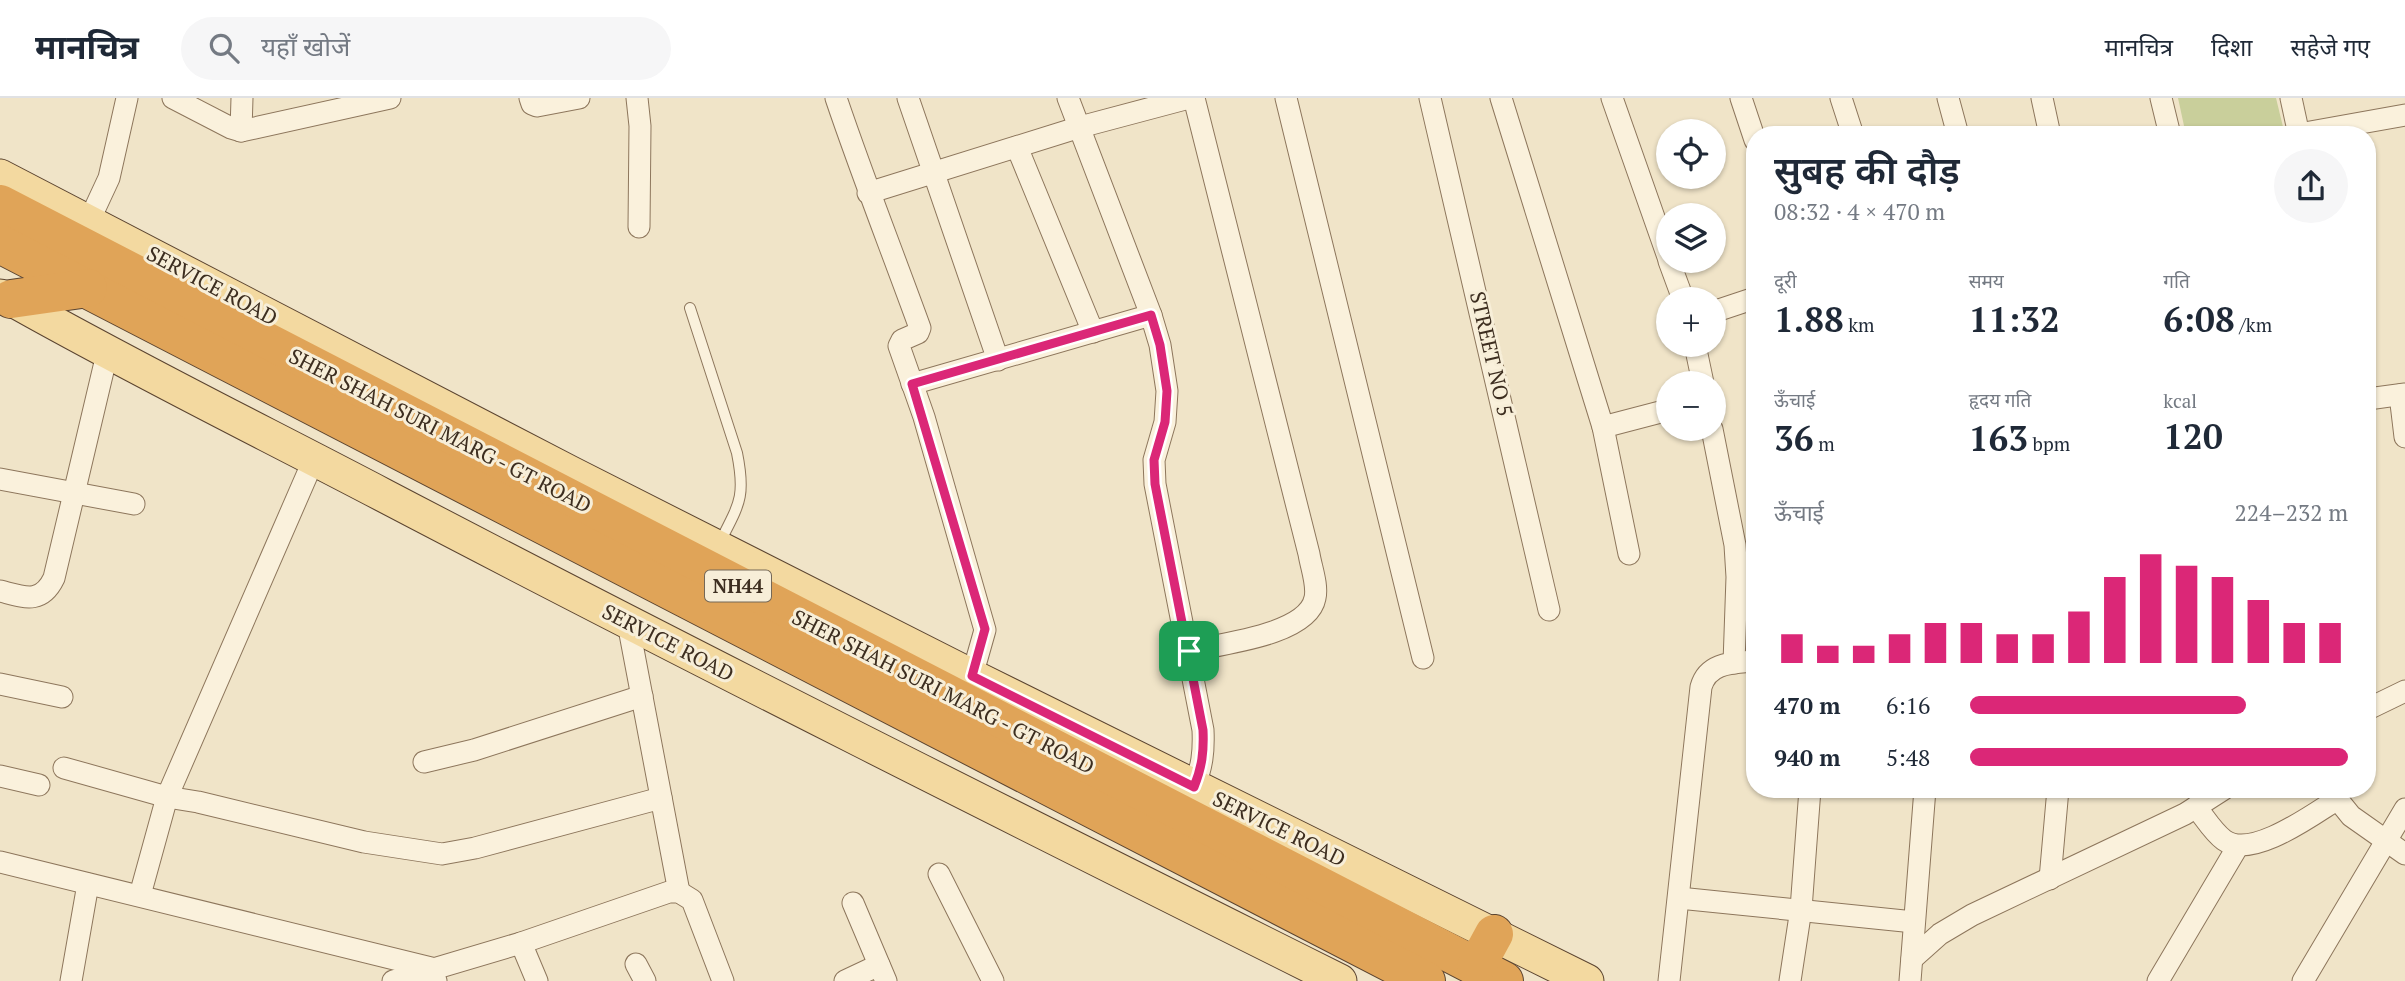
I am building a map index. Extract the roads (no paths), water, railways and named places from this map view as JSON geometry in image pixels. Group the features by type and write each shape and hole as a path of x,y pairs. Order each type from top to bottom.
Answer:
{"highway":[{"name":"SHER SHAH SURI MARG - GT ROAD","path":"0,204 1491,961"},
{"name":"NH44","path":"0,244 88,288"},
{"name":"SHER SHAH SURI MARG - GT ROAD","path":"88,288 1426,981"},
{"path":"5,297 88,288"}],"main road":[{"name":"SERVICE ROAD","path":"0,176 717,547 1194,787 1491,961 1587,981"},
{"name":"SERVICE ROAD","path":"5,297 107,354 628,623 1330,979"}],"street":[{"path":"89,221 108,178 127,98"},
{"path":"173,98 241,131 390,98"},
{"path":"241,131 242,98"},
{"path":"530,98 532,104 537,106 579,98"},
{"path":"637,98 640,126 639,227"},
{"path":"835,98 919,328 918,333 902,340 899,345 985,629 972,676"},
{"path":"908,98 998,360"},
{"path":"1068,98 1160,345 1167,391 1165,422 1154,460 1155,484 1203,730 1203,761 1194,787"},
{"path":"868,193 1080,127 1191,98 1309,554 1316,596 1310,611 1289,625 1264,635 1189,651"},
{"path":"1286,98 1423,657"},
{"name":"STREET NO 5","path":"1430,98 1549,610"},
{"path":"1501,98 1603,428 1629,554"},
{"path":"1612,98 1656,224"},
{"path":"1741,98 1750,126"},
{"path":"1841,98 1850,126"},
{"path":"1948,98 1956,126"},
{"path":"2042,98 2048,126"},
{"path":"2161,98 2168,126"},
{"path":"2291,98 2297,126"},
{"path":"2344,126 2405,115"},
{"path":"1017,146 1093,332"},
{"path":"1726,308 1746,301"},
{"path":"912,384 1151,315"},
{"path":"0,591 40,596 48,590 54,578 107,354"},
{"path":"2376,398 2402,394 2405,437"},
{"path":"1603,428 1656,413"},
{"path":"1714,441 1735,545 1737,577 1734,663"},
{"path":"140,895 167,797 314,459"},
{"path":"0,479 134,504"},
{"path":"628,623 679,892"},
{"path":"1669,981 1701,687 1704,678 1714,668 1746,662"},
{"path":"0,684 62,697"},
{"path":"2376,705 2405,691"},
{"path":"424,762 474,750 642,696"},
{"path":"64,768 167,797 364,842 442,854 475,848 662,798"},
{"path":"0,776 39,785"},
{"path":"1790,981 1801,909 1809,798"},
{"path":"1909,981 1924,798"},
{"path":"2050,879 2057,798"},
{"path":"1912,959 1940,934 1972,915 2050,879 2189,803 2223,840 2238,846 2263,841 2328,798"},
{"path":"2336,798 2351,816 2405,854"},
{"path":"2303,981 2405,809"},
{"path":"2163,979 2238,846"},
{"path":"0,862 140,895 433,974"},
{"path":"939,874 993,981"},
{"path":"71,981 88,884"},
{"path":"393,981 433,974 669,892 679,892 692,900 723,981"},
{"path":"1679,898 1914,922"},
{"path":"845,981 883,973 853,903"},
{"path":"521,943 537,981"}],"lane":[{"path":"690,308 737,453 742,477 742,495 717,547"}]}
